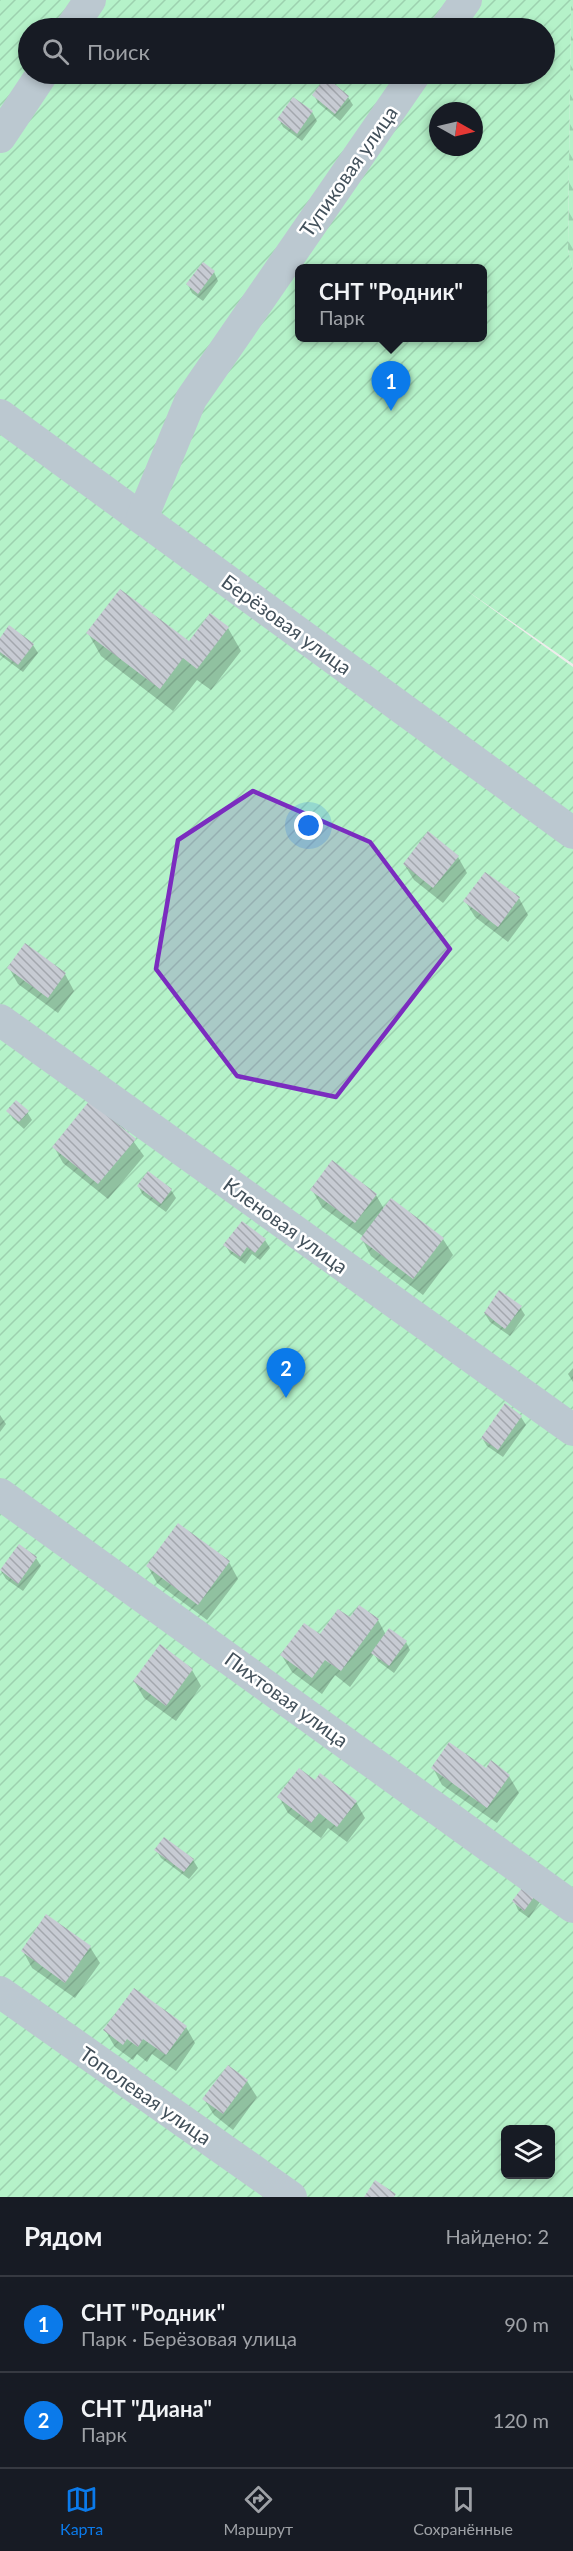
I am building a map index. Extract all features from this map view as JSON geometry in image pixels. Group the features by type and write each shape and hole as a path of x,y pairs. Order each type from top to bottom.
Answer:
{"street":[{"path":"78,18 90,0"},
{"path":"453,18 466,0"},
{"path":"0,137 35,84"},
{"name":"Тупиковая улица","path":"142,518 190,399 408,84"},
{"name":"Берёзовая улица","path":"0,415 573,833"},
{"name":"Кленовая улица","path":"0,1020 573,1430"},
{"name":"Пихтовая улица","path":"0,1494 573,1906"},
{"name":"Тополевая улица","path":"0,1992 291,2197"}],"highlighted area":[{"path":"253,791 370,842 450,949 336,1097 237,1076 156,969 178,840"}],"green space":[{"path":"0,0 571,0 568,249 573,271 573,664 463,588 573,667 573,2197 0,2197"},
{"path":"571,0 573,0 573,271 568,249"}],"building":[{"path":"321,84 334,84 349,96 335,114 312,95"},
{"path":"293,97 313,111 297,134 277,119"},
{"path":"203,262 215,271 198,294 186,284"},
{"path":"120,589 189,641 210,613 229,627 197,669 183,658 160,689 86,633"},
{"path":"9,625 34,644 18,665 0,652 0,638"},
{"path":"428,831 459,856 433,888 403,864"},
{"path":"485,872 520,897 498,927 463,901"},
{"path":"25,943 66,973 48,998 7,968"},
{"path":"94,1095 109,1117 136,1139 98,1184 52,1147"},
{"path":"16,1100 29,1111 19,1122 6,1111"},
{"path":"332,1160 377,1194 355,1223 310,1190"},
{"path":"148,1171 172,1189 161,1204 137,1186"},
{"path":"391,1198 444,1238 413,1279 360,1239"},
{"path":"242,1221 266,1239 255,1253 247,1247 240,1257 223,1245"},
{"path":"499,1290 522,1306 505,1329 484,1313"},
{"path":"505,1403 522,1416 498,1450 481,1438"},
{"path":"178,1523 230,1561 198,1605 146,1566"},
{"path":"19,1544 37,1557 18,1584 0,1570"},
{"path":"359,1605 379,1619 341,1671 325,1660 312,1678 280,1655 304,1623 320,1634 338,1609 350,1617"},
{"path":"389,1628 407,1641 389,1666 371,1653"},
{"path":"160,1644 193,1669 166,1706 133,1681"},
{"path":"449,1742 486,1768 491,1760 510,1775 487,1808 431,1768"},
{"path":"299,1768 315,1780 320,1773 357,1801 337,1827 319,1813 311,1823 277,1797"},
{"path":"164,1837 194,1859 184,1872 154,1850"},
{"path":"525,1884 537,1893 524,1911 512,1901"},
{"path":"46,1914 91,1946 65,1983 21,1951"},
{"path":"134,1988 187,2026 166,2055 143,2039 138,2047 127,2039 123,2045 103,2030"},
{"path":"228,2065 248,2080 223,2114 202,2099"},
{"path":"375,2180 396,2194 394,2197 364,2197"}],"place":[{"name":"СНТ \"Родник\"","path":"391,411"},
{"name":"СНТ \"Диана\"","path":"286,1398"}]}
